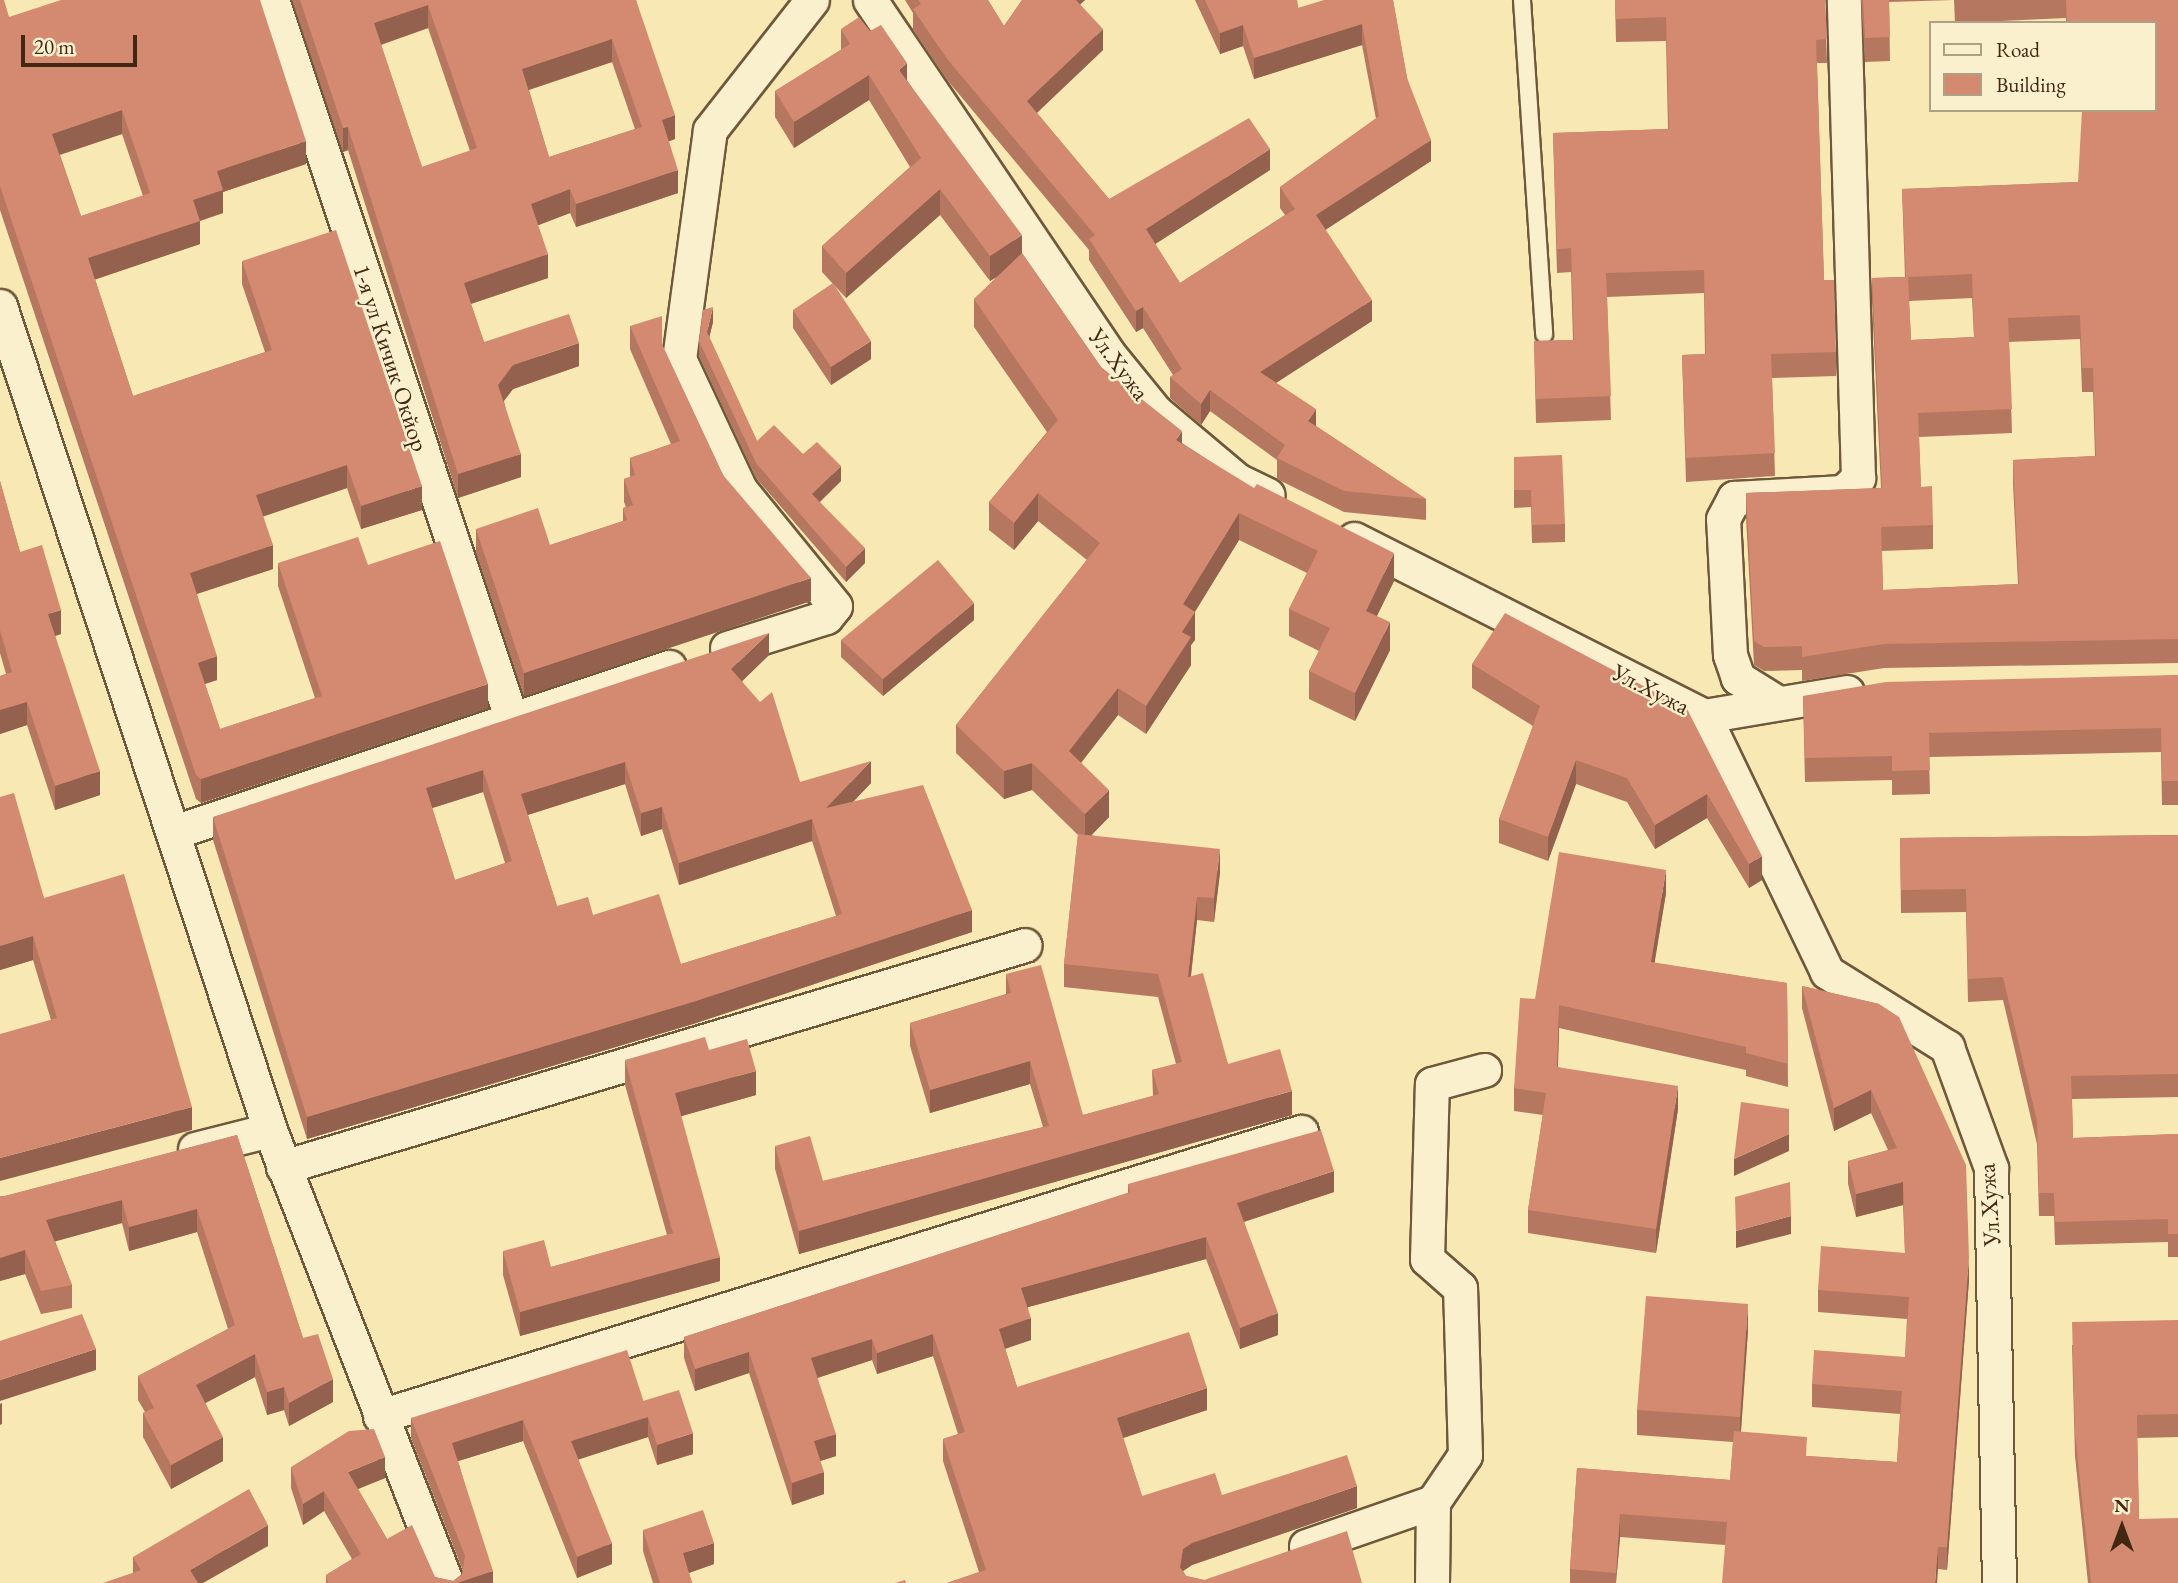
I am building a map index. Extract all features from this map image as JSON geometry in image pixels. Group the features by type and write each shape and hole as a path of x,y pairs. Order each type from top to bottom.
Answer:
{"street":[{"name":"1-я ул Кичик Окйор","path":"272,0 511,717"},
{"path":"174,832 511,717 832,614 835,599 740,489 679,359 710,130 813,0"},
{"name":"Ул.Хужа","path":"870,0 1107,352 1156,412 1237,480 1704,716 1827,972 1947,1047 1991,1168 1999,1583"},
{"path":"1775,701 1738,678 1730,655 1723,519 1734,498 1843,492 1858,478 1844,0"},
{"path":"0,306 270,1130 447,1583"},
{"path":"1704,716 1775,701 1884,687"},
{"path":"283,1167 1025,945"},
{"path":"1432,1583 1433,1502 1465,1455 1460,1287 1427,1259 1432,1084 1483,1070"},
{"path":"162,1158 270,1130"},
{"path":"380,1416 1301,1132"},
{"path":"1276,1556 1433,1502"}],"lane":[{"path":"1522,0 1544,334"}],"building":[{"path":"0,0 4,0 9,17 61,0 260,0 306,141 217,171 223,190 193,200 200,221 88,258 133,396 272,350 242,261 336,230 422,486 361,506 347,465 256,495 273,545 190,573 217,656 198,663 220,729 322,696 278,563 358,537 368,565 440,541 488,684 201,779 196,775 0,186","holes":["122,110 150,193 81,216 52,134"]},
{"path":"300,0 636,0 675,115 662,120 678,170 576,204 570,189 531,204 548,254 464,283 484,342 569,314 579,343 513,365 498,385 521,454 458,474 348,127 343,128","holes":["428,5 477,148 422,167 374,23","612,39 642,127 549,157 522,69"]},
{"path":"918,0 988,0 1004,26 1022,0 1076,0 1103,29 1027,101 1109,199 1249,118 1270,149 1146,229 1180,283 1295,209 1280,187 1379,116 1362,24 1254,58 1243,25 1220,33 1205,0 1297,0 1298,8 1324,0 1393,0 1407,78 1431,140 1316,215 1372,300 1260,372 1316,409 1308,421 1426,499 1344,491 1277,458 1285,445 1210,390 1201,404 1170,377 1182,369 1143,307 1136,311 1089,239 1095,235 948,60 913,9 921,4"},
{"path":"1615,0 1825,0 1827,39 1816,40 1824,280 1834,280 1836,352 1771,354 1775,453 1686,458 1682,355 1706,354 1704,270 1606,273 1611,396 1536,399 1534,341 1574,340 1571,248 1557,249 1553,133 1669,129 1666,17 1616,19"},
{"path":"1863,0 1889,0 1890,37 1865,38"},
{"path":"2066,0 2178,0 2178,639 1884,644 1802,657 1802,646 1764,647 1754,641 1746,493 1882,488 1872,278 1906,277 1902,189 2078,182 2082,112 2157,112 2157,21 2067,21","holes":["1972,274 1974,337 1911,340 1908,277","2080,315 2082,368 2093,368 2096,456 2013,460 2019,584 1883,590 1881,527 1933,525 1932,486 1921,487 1918,413 2012,409 2008,318"]},
{"path":"859,17 870,31 881,25 907,63 899,70 1022,235 990,256 940,189 846,273 822,246 921,158 869,75 794,122 775,91 850,44 841,29"},
{"path":"1022,253 1101,367 1182,431 1176,440 1254,488 1257,484 1394,553 1366,611 1390,622 1355,693 1309,671 1330,628 1289,609 1318,551 1239,513 1183,604 1195,612 1182,632 1191,637 1146,706 1118,688 1069,751 1109,790 1085,814 1032,763 1004,771 956,725 1100,543 1038,493 1014,523 989,502 1058,420 974,299"},
{"path":"833,283 871,341 831,367 793,310"},
{"path":"713,307 707,332 757,441 774,425 803,454 817,442 841,466 812,494 865,548 846,567 756,463 699,341 703,310"},
{"path":"662,316 662,344 723,475 811,578 524,673 476,529 538,508 550,545 627,520 623,508 633,505 624,479 635,475 630,458 680,441 630,326"},
{"path":"1562,455 1565,524 1532,525 1531,490 1514,490 1514,457"},
{"path":"0,481 20,552 42,545 61,610 48,614 100,771 55,786 27,702 0,710 0,676 12,672 0,630"},
{"path":"938,560 974,603 883,679 841,640"},
{"path":"1505,613 1687,709 1762,856 1749,864 1707,794 1655,825 1627,778 1576,760 1548,837 1499,819 1540,706 1472,664"},
{"path":"769,633 731,669 760,702 772,692 800,782 871,761 826,808 923,785 972,910 693,1002 307,1117 213,817","holes":["625,762 641,813 662,807 679,863 812,819 842,914 681,964 659,894 593,915 588,897 557,906 521,794","483,770 512,861 455,880 426,788"]},
{"path":"2178,675 2178,781 2162,781 2161,728 1929,733 1930,770 1892,771 1892,756 1805,758 1803,696 1886,682"},
{"path":"14,793 44,898 124,874 192,1107 0,1158 0,1034 57,1018 33,936 0,946 0,797"},
{"path":"1078,834 1220,849 1214,898 1197,897 1188,977 1203,973 1228,1064 1280,1049 1292,1091 799,1231 775,1146 810,1136 823,1181 1049,1126 1030,1061 930,1090 910,1023 1011,993 1006,974 1041,965 1083,1115 1159,1094 1152,1070 1182,1062 1158,974 1064,964"},
{"path":"2178,835 2178,1074 2071,1076 2073,1138 2178,1134 2178,1234 2168,1234 2168,1219 2055,1222 2054,1193 2039,1193 2037,1121 2003,977 1968,979 1966,889 1901,890 1900,838"},
{"path":"1559,852 1666,870 1651,962 1787,983 1788,1064 1746,1053 1746,1047 1559,1005 1557,1067 1678,1086 1656,1229 1528,1210 1546,1093 1514,1088 1520,998 1535,999"},
{"path":"1802,986 1879,1004 1899,1017 1966,1165 1969,1257 1947,1547 1938,1547 1935,1583 1722,1583 1727,1522 1620,1514 1616,1573 1570,1569 1577,1468 1730,1480 1734,1431 1807,1437 1806,1456 1897,1462 1902,1391 1812,1384 1814,1350 1905,1357 1909,1297 1818,1290 1821,1246 1905,1253 1903,1182 1856,1194 1848,1161 1897,1148 1871,1090 1834,1108"},
{"path":"705,1037 709,1050 747,1039 756,1071 675,1093 720,1257 520,1312 503,1251 544,1240 551,1267 673,1233 625,1060"},
{"path":"1741,1102 1789,1109 1789,1134 1734,1159"},
{"path":"1321,1130 1334,1171 1237,1203 1278,1313 1240,1328 1206,1237 1021,1288 1031,1318 999,1329 1017,1387 1189,1332 1207,1388 1117,1418 1142,1496 1215,1473 1222,1495 1347,1455 1357,1486 1192,1543 1183,1549 1180,1567 1186,1576 1204,1580 1347,1531 1362,1583 947,1583 986,1570 943,1439 965,1432 933,1334 877,1353 872,1339 811,1358 836,1434 814,1441 824,1472 792,1483 749,1352 695,1369 684,1337 1130,1192 1128,1184"},
{"path":"237,1135 303,1338 318,1334 333,1379 289,1403 284,1387 267,1392 255,1354 196,1385 223,1437 171,1465 143,1413 154,1408 138,1376 235,1325 197,1209 129,1227 122,1200 46,1220 72,1285 41,1291 25,1250 0,1258 0,1196"},
{"path":"1790,1182 1791,1216 1736,1231 1735,1197"},
{"path":"1646,1296 1748,1304 1740,1417 1637,1410"},
{"path":"82,1314 96,1349 0,1380 0,1341"},
{"path":"2178,1320 2178,1414 2137,1415 2139,1519 2178,1518 2178,1583 2091,1583 2075,1433 2072,1322"},
{"path":"627,1350 643,1401 679,1390 693,1433 657,1445 648,1417 571,1441 612,1543 577,1557 523,1420 452,1443 493,1571 457,1583 328,1583 326,1575 361,1554 324,1491 303,1504 291,1467 349,1431 374,1429 385,1457 348,1472 387,1539 412,1525 435,1577 453,1581 462,1574 465,1556 411,1418"},
{"path":"249,1489 268,1525 190,1570 198,1583 103,1583 141,1570 133,1557"},
{"path":"703,1510 714,1543 683,1553 692,1583 660,1583 643,1530"}]}
